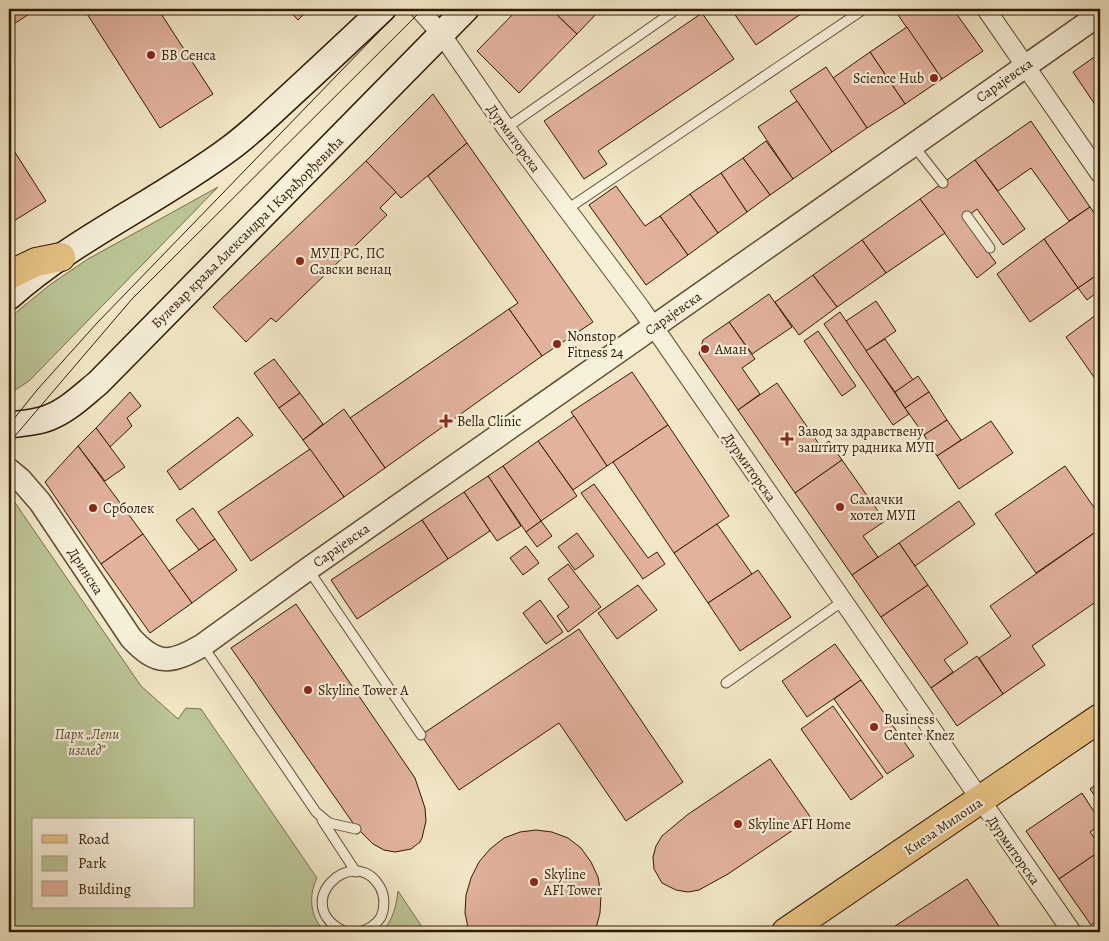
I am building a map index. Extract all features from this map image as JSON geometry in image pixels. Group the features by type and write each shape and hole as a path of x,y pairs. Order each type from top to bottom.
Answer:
{"main road":[{"path":"9,297 61,257 230,149 326,64 383,9"},
{"name":"Булевар краља Александра I Карађорђевића","path":"9,425 47,419 68,407 98,384 466,9"},
{"path":"9,275 36,262 61,257"},
{"name":"Кнеза Милоша","path":"786,932 1100,718"}],"street":[{"name":"Дурмиторска","path":"419,9 442,35 506,128 653,327 1072,932"},
{"path":"986,9 1100,174"},
{"name":"Сарајевска","path":"170,660 187,655 203,645 308,569 1100,14"},
{"name":"Дринска","path":"9,470 20,479 40,502 130,638 143,651 157,658 170,660"}],"lane":[{"path":"506,128 678,9"},
{"path":"566,210 864,9"},
{"path":"913,145 943,183"},
{"path":"967,216 990,248"},
{"path":"308,569 421,735"},
{"path":"726,683 843,601"},
{"path":"203,645 356,872"},
{"path":"316,812 329,823 356,829"},
{"path":"346,932 337,928 329,921 324,912 323,902 324,892 329,884 336,876 346,872 366,874 374,880 384,897 384,908 381,917 374,925 359,932"}],"green space":[{"path":"218,187 29,381 9,394 9,318 51,284 88,259"},
{"name":"Парк „Лепи изглед”","path":"9,494 141,686 178,719 186,708 201,709 317,878 312,892 312,907 317,921 326,932 9,932"},
{"path":"398,891 426,932 381,932 393,913"}],"building":[{"path":"9,9 37,9 9,27"},
{"name":"БВ Сенса","path":"84,9 158,9 213,94 160,128"},
{"path":"287,9 309,9 298,20"},
{"path":"518,9 551,9 577,34 519,93 477,51"},
{"path":"551,9 601,9 577,34"},
{"path":"731,9 808,9 756,45"},
{"path":"894,9 953,9 983,51 942,79"},
{"path":"702,13 734,59 598,151 607,164 584,179 544,121"},
{"path":"907,27 942,79 905,104 870,52"},
{"path":"870,52 905,104 867,128 833,78"},
{"path":"1100,53 1100,112 1073,72"},
{"path":"826,67 867,128 832,152 790,91"},
{"path":"433,94 467,143 401,198 366,161"},
{"path":"797,101 832,152 793,179 758,127"},
{"path":"1031,121 1090,207 1069,221 1031,168 998,191 975,160"},
{"path":"766,141 793,179 770,195 743,158"},
{"path":"9,143 46,201 9,224"},
{"path":"467,143 593,322 542,356 509,309 518,303 428,176"},
{"path":"743,158 770,195 747,212 721,173"},
{"path":"975,160 1025,229 1003,245 977,209 964,219 996,263 977,278 920,199"},
{"name":"МУП РС, ПС Савски венац","path":"366,161 396,192 380,208 387,215 276,322 271,318 246,342 213,307"},
{"path":"721,173 747,212 718,233 690,194"},
{"path":"616,186 645,226 660,216 688,255 646,285 589,205"},
{"path":"690,194 718,233 688,255 660,216"},
{"path":"920,199 945,233 886,273 862,240"},
{"path":"1090,207 1100,221 1100,273 1078,288 1044,239"},
{"path":"1044,239 1078,288 1030,322 997,274"},
{"path":"862,240 886,273 837,307 813,275"},
{"path":"1100,273 1100,290 1087,300 1078,288"},
{"path":"813,275 837,307 799,335 775,302"},
{"path":"769,294 792,327 752,354 729,322"},
{"path":"876,301 896,331 866,351 846,321"},
{"path":"509,309 542,356 385,468 350,418"},
{"path":"840,312 909,414 893,425 824,324"},
{"path":"1100,312 1100,381 1098,383 1066,337"},
{"path":"729,322 755,359 742,368 760,394 738,410 699,354 703,340"},
{"path":"818,331 856,386 842,396 804,341"},
{"path":"885,339 913,380 895,392 866,351"},
{"path":"274,359 300,393 279,408 254,373"},
{"path":"632,372 668,425 607,466 571,412"},
{"path":"918,376 929,392 905,408 895,392"},
{"name":"Завод за здравствену заштиту радника МУП","path":"777,383 821,447 829,441 842,460 795,493 738,410"},
{"path":"130,392 141,406 127,418 132,426 110,447 96,428"},
{"path":"929,392 947,420 924,435 905,408"},
{"path":"300,393 323,424 303,440 279,408"},
{"path":"344,409 385,468 344,497 303,440"},
{"path":"574,416 607,466 573,490 538,441"},
{"path":"238,417 253,435 180,490 167,471"},
{"path":"947,420 961,440 937,456 924,435"},
{"path":"991,421 1013,453 959,489 937,456"},
{"path":"668,425 729,516 674,553 613,462"},
{"path":"96,428 125,467 105,481 78,446"},
{"path":"538,441 577,496 541,521 503,466"},
{"name":"Срболек","path":"78,446 143,534 101,564 45,482"},
{"path":"310,449 344,497 251,561 218,512"},
{"name":"Самачки хотел МУП","path":"842,460 885,521 863,536 878,557 852,575 795,493"},
{"path":"503,466 541,521 526,532 488,476"},
{"path":"1065,466 1100,516 1100,529 1036,573 995,514"},
{"path":"488,476 521,526 497,541 464,492"},
{"path":"594,484 648,558 657,552 665,564 643,579 581,493"},
{"path":"464,492 490,531 448,559 422,520"},
{"path":"959,501 975,524 915,566 899,543"},
{"path":"193,508 215,539 199,550 176,520"},
{"path":"422,520 448,559 357,619 331,580"},
{"path":"541,521 552,536 537,547 526,532"},
{"path":"717,524 752,574 708,603 674,553"},
{"path":"1100,529 1100,599 1032,646 1045,665 1003,694 979,658 1011,636 990,606"},
{"path":"577,533 594,556 575,570 558,547"},
{"path":"143,534 192,603 150,633 101,564"},
{"path":"215,539 237,570 192,603 169,571"},
{"path":"899,543 928,585 881,617 852,575"},
{"path":"526,546 539,563 523,575 510,558"},
{"path":"568,564 601,607 568,632 557,616 569,607 548,579"},
{"path":"758,570 791,617 740,651 708,603"},
{"path":"638,585 657,610 617,639 598,613"},
{"path":"928,585 968,643 944,660 953,672 931,688 881,617"},
{"path":"540,600 563,632 546,644 523,613"},
{"name":"Skyline Tower A","path":"296,604 415,778 425,808 426,821 420,842 411,849 395,852 384,850 373,844 355,826 231,648"},
{"path":"579,629 683,782 626,821 559,723 459,790 421,735"},
{"path":"835,644 861,680 807,717 782,681"},
{"path":"977,656 1003,694 957,726 931,688"},
{"name":"Business Center Knez","path":"861,680 914,756 887,774 834,699"},
{"path":"833,706 883,777 851,800 801,729"},
{"name":"Skyline AFI Home","path":"770,759 811,818 728,874 699,890 688,892 676,890 662,883 654,869 653,857 656,846 662,836 687,815"},
{"path":"1100,782 1100,803 1090,789"},
{"path":"1082,793 1100,821 1100,825 1090,832 1100,846 1100,851 1059,879 1026,831"},
{"name":"Skyline AFI Tower","path":"536,830 552,832 568,838 581,848 591,862 598,877 601,895 600,913 595,932 469,932 465,913 466,895 471,878 479,862 490,849 504,838 520,832"},
{"path":"1100,851 1100,918 1091,925 1059,879"},
{"path":"967,879 1003,932 886,932"}],"tram line":[{"path":"9,425 37,390 97,323 401,9"},
{"path":"9,443 132,299 423,9"}],"place":[{"name":"БВ Сенса","path":"151,55"},
{"name":"Science Hub","path":"934,78"},
{"name":"МУП РС, ПС Савски венац","path":"300,261"},
{"name":"Nonstop Fitness 24","path":"557,344"},
{"name":"Аман","path":"705,349"},
{"name":"Bella Clinic","path":"446,421"},
{"name":"Завод за здравствену заштиту радника МУП","path":"787,439"},
{"name":"Самачки хотел МУП","path":"840,507"},
{"name":"Срболек","path":"93,508"},
{"name":"Skyline Tower A","path":"308,690"},
{"name":"Business Center Knez","path":"874,727"},
{"name":"Skyline AFI Home","path":"738,824"},
{"name":"Skyline AFI Tower","path":"534,882"}]}
